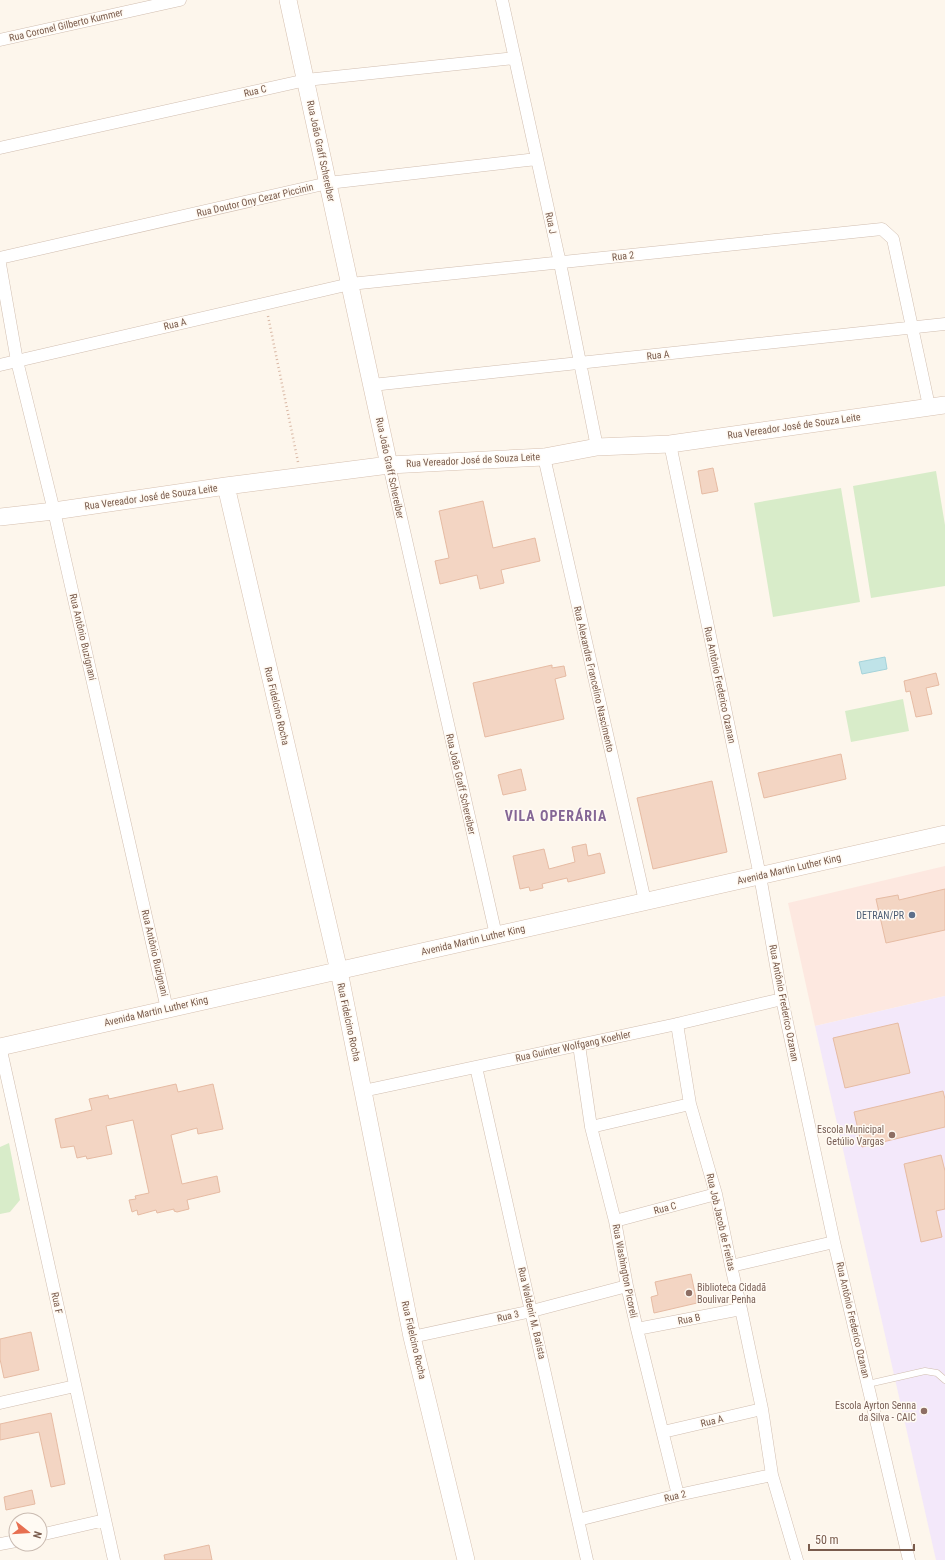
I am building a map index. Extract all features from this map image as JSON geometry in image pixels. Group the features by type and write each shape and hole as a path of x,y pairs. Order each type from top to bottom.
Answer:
{"street":[{"name":"Rua Coronel Gilberto Kummer","path":"0,40 180,0"},
{"name":"Rua João Graff Schereiber","path":"288,0 389,464 496,935"},
{"name":"Rua J","path":"502,0 560,263 597,447"},
{"name":"Rua C","path":"0,148 306,80 515,58"},
{"name":"Rua Doutor Ony Cezar Piccinin","path":"0,258 328,183 537,159"},
{"name":"Rua 2","path":"350,284 882,229 893,239 912,328"},
{"name":"Rua Antônio Buzignani","path":"0,264 17,361 54,511 167,1009"},
{"name":"Rua A","path":"0,365 350,284"},
{"name":"Rua A","path":"372,384 580,364 945,324"},
{"path":"912,328 937,405"},
{"name":"Rua Vereador José de Souza Leite","path":"0,517 54,511 389,464 544,457 597,447 670,444 937,405"},
{"name":"Rua Antônio Frederico Ozanan","path":"670,444 760,876 782,999 834,1242 909,1560"},
{"name":"Rua Alexandre Francelino Nascimento","path":"544,457 645,902"},
{"name":"Rua Fidelcino Rocha","path":"226,486 339,971 412,1337 466,1560"},
{"name":"Avenida Martin Luther King","path":"0,1046 945,834"},
{"name":"Rua Guinter Wolfgang Koehler","path":"363,1091 677,1024 782,999"},
{"name":"Rua Job Jacob de Freitas","path":"677,1024 690,1104 716,1194 730,1266 741,1309 762,1409 772,1475 797,1560"},
{"name":"Rua Washington Picoreli","path":"579,1045 591,1127 615,1221 627,1286 678,1495"},
{"name":"Rua F","path":"0,1046 114,1560"},
{"name":"Rua Waldenir M. Batista","path":"476,1067 587,1560"},
{"path":"591,1127 690,1104"},
{"name":"Rua C","path":"615,1221 716,1194"},
{"path":"730,1266 834,1242"},
{"name":"Rua 3","path":"412,1337 532,1311 627,1286"},
{"name":"Rua B","path":"637,1329 741,1309"},
{"path":"0,1403 75,1386"},
{"name":"Rua A","path":"663,1432 762,1409"},
{"name":"Rua 2","path":"578,1520 678,1495 772,1475"},
{"path":"48,1533 105,1520"}],"lane":[{"path":"868,1384 925,1371 937,1373 945,1380"}],"path":[{"path":"266,303 301,476"}],"shaded area":[{"path":"945,866 945,996 815,1026 788,903"},
{"name":"Escola Municipal Getúlio Vargas","path":"945,996 945,1560 936,1560 815,1026"}],"green space":[{"path":"936,471 945,525 945,586 871,598 853,486"},
{"path":"841,488 860,602 773,617 754,503"},
{"path":"903,699 909,731 851,742 845,711"},
{"path":"9,1143 20,1200 10,1212 0,1214 0,1147"}],"water":[{"path":"885,657 887,669 862,674 859,662"}],"building":[{"path":"713,468 718,491 702,494 698,471"},
{"path":"483,501 493,548 535,538 540,561 501,570 504,583 480,589 477,575 440,584 435,561 449,558 439,511"},
{"path":"552,665 552,668 564,666 566,676 555,679 564,719 485,737 473,683"},
{"path":"936,673 939,685 926,688 932,714 916,717 910,691 906,692 904,681"},
{"path":"841,754 846,779 764,798 758,773"},
{"path":"521,769 526,790 503,795 498,775"},
{"path":"712,781 727,852 653,869 637,798"},
{"path":"586,844 588,856 600,853 605,873 568,882 567,878 542,884 543,888 530,891 529,887 520,889 513,856 544,849 549,869 575,862 572,847"},
{"name":"DETRAN/PR","path":"945,889 945,930 886,943 876,899 898,895 899,900"},
{"path":"898,1023 910,1073 845,1088 833,1038"},
{"path":"176,1084 178,1092 213,1084 223,1129 198,1134 197,1128 171,1135 182,1184 217,1176 220,1192 187,1200 189,1209 177,1212 174,1211 174,1209 157,1213 156,1210 138,1215 137,1210 132,1212 129,1200 136,1199 135,1196 149,1193 133,1120 106,1126 112,1154 87,1159 86,1156 77,1158 74,1146 61,1148 55,1119 92,1110 89,1099 108,1095 109,1099"},
{"path":"943,1091 945,1099 945,1127 862,1147 854,1112"},
{"path":"941,1155 945,1171 945,1209 936,1211 942,1237 921,1242 904,1164"},
{"name":"Biblioteca Cidadã Boulivar Penha","path":"691,1274 697,1303 654,1313 651,1297 658,1295 655,1282"},
{"path":"31,1332 39,1370 4,1378 0,1359 0,1339"},
{"path":"51,1413 65,1484 51,1487 39,1432 0,1440 0,1424"},
{"path":"32,1490 35,1504 6,1510 4,1497"},
{"path":"209,1545 212,1560 165,1560 164,1555"}],"place":[{"name":"DETRAN/PR","path":"912,915"},
{"name":"Escola Municipal Getúlio Vargas","path":"892,1135"},
{"name":"Biblioteca Cidadã Boulivar Penha","path":"689,1293"},
{"name":"Escola Ayrton Senna da Silva - CAIC","path":"924,1411"}],"district":[{"name":"VILA OPERÁRIA","path":"556,816"}]}
